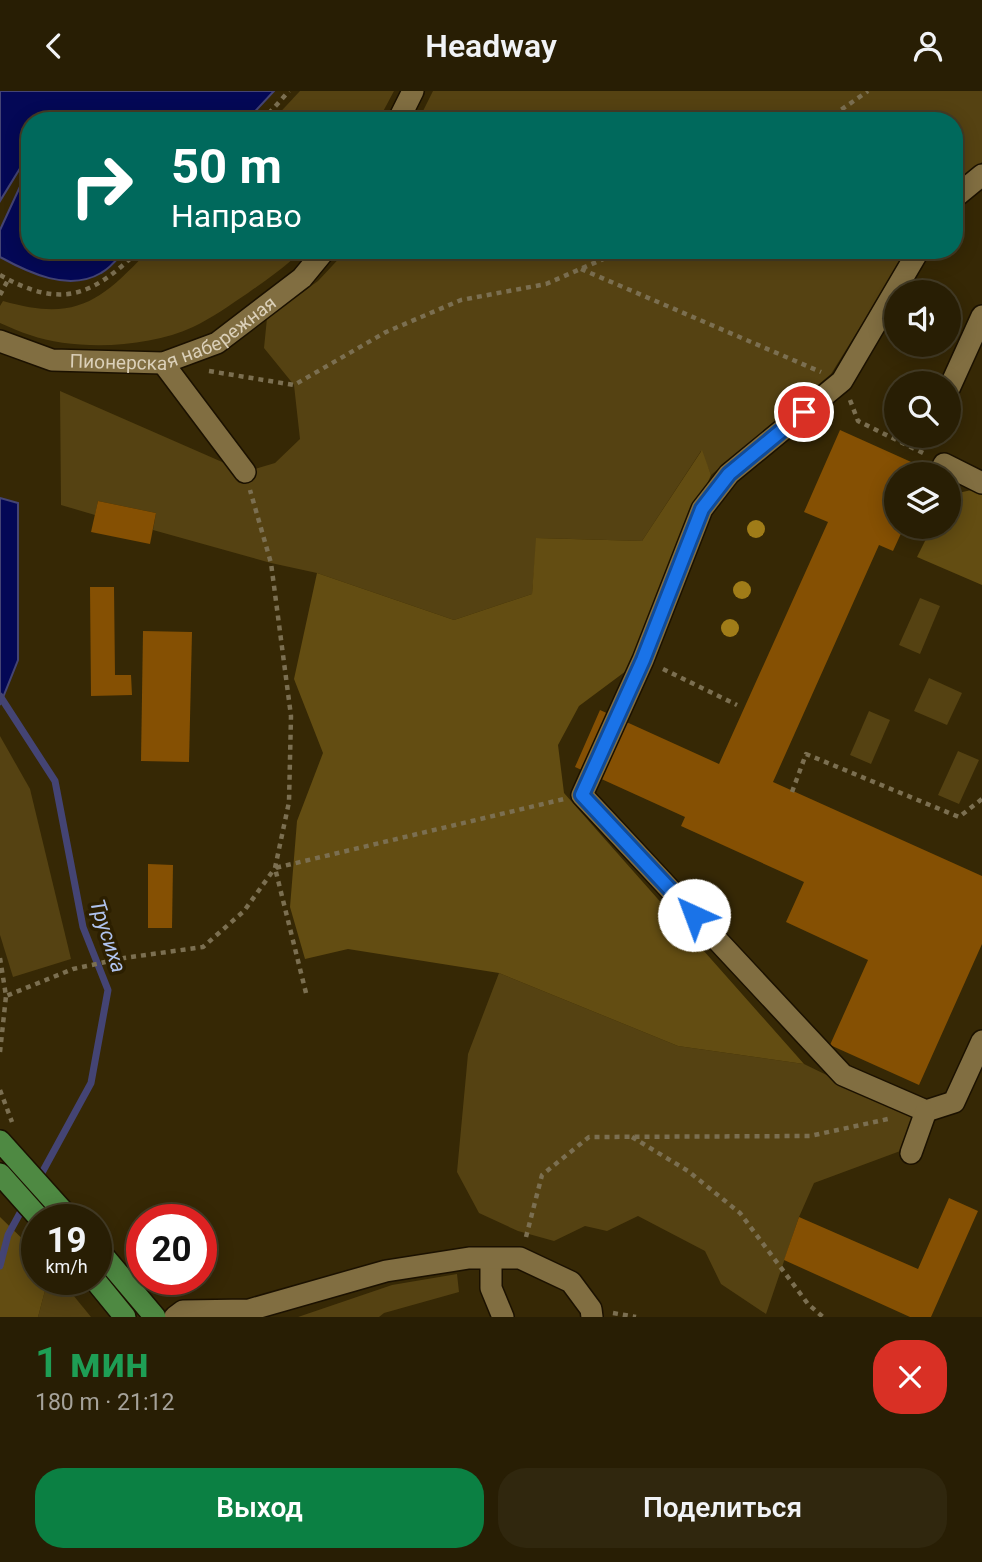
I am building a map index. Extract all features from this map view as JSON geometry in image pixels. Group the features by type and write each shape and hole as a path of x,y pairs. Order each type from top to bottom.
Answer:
{"main road":[{"path":"7,1139 58,1204"},
{"path":"0,1174 27,1204"},
{"path":"112,1265 155,1317"},
{"path":"107,1295 125,1317"}],"street":[{"path":"402,112 413,91"},
{"path":"963,190 982,174"},
{"name":"Пионерская набережная","path":"0,341 52,360 163,363 217,343 302,278 318,259"},
{"path":"914,259 842,381 729,474 702,509 643,660 582,795 843,1075 926,1111 954,1102 982,1041"},
{"path":"957,371 982,316"},
{"path":"163,363 245,472"},
{"path":"961,476 982,483"},
{"path":"911,1153 926,1111"},
{"path":"175,1317 183,1311 249,1310 386,1271 470,1258 520,1258 571,1282 591,1309 592,1317"},
{"path":"491,1259 491,1288 503,1317"}],"path":[{"path":"269,112 289,91"},
{"path":"838,112 868,91"},
{"path":"0,275 34,292 62,295 84,292 117,272 130,259"},
{"path":"203,369 294,385 386,332 461,300 546,284 604,259"},
{"path":"581,269 842,381 858,421 930,462"},
{"path":"0,295 8,280"},
{"path":"6,996 73,969 124,958 203,947 244,912 275,868 289,802 291,716 271,563 245,472"},
{"path":"643,660 737,705"},
{"path":"792,792 806,754 958,817 982,799"},
{"path":"275,868 582,795"},
{"path":"275,868 306,993"},
{"path":"0,958 6,996 0,1052"},
{"path":"0,1090 7,1139"},
{"path":"520,1258 542,1175 589,1137 810,1136 926,1111"},
{"path":"631,1136 688,1171 740,1213 808,1304 823,1317"}],"shaded area":[{"path":"0,91 274,91 254,112 21,112 21,167 0,201"},
{"path":"300,91 394,91 383,112 280,112"},
{"path":"433,91 982,91 982,162 963,177 963,112 422,112"},
{"path":"21,184 21,259 117,259 105,271 89,278 63,281 49,278 0,257 0,230"},
{"path":"140,259 292,259 214,315 193,327 155,339 112,345 69,343 30,335 0,323 0,306 3,301 28,307 68,308 101,295"},
{"path":"339,259 902,259 889,280 884,280 884,289 831,374 711,475 701,451 642,541 537,538 532,594 454,620 317,573 153,530 156,513 98,501 95,515 61,505 60,391 245,472 275,463 300,439 294,385 264,348 267,318 318,281"},
{"path":"702,450 711,475 626,671 579,706 558,745 564,793 804,1064 678,1046 499,973 348,949 305,959 290,907 297,821 323,753 294,679 317,573 454,620 532,594 536,538 642,541"},
{"path":"976,489 982,492 982,585 917,557 926,539 961,539 961,492"},
{"path":"0,498 18,503 18,660 0,705"},
{"path":"920,598 940,606 920,654 899,645"},
{"path":"929,678 962,693 947,725 914,711"},
{"path":"869,711 890,720 871,764 850,755"},
{"path":"0,736 30,789 71,959 13,977 0,935"},
{"path":"958,751 979,760 959,804 938,795"},
{"path":"499,973 678,1046 804,1064 915,1118 903,1150 814,1183 799,1217 766,1314 721,1284 705,1251 638,1216 607,1231 585,1226 554,1241 518,1231 479,1213 457,1172 468,1054"},
{"path":"0,1217 21,1237 21,1295 44,1295 38,1317 0,1317"},
{"path":"457,1274 459,1292 384,1313 379,1317 298,1317 392,1285"},
{"path":"44,1295 73,1295 91,1317 38,1317"}],"building":[{"path":"840,430 911,462 884,462 884,539 898,539 893,551 879,545 773,782 982,876 982,944 919,1085 830,1045 868,960 786,922 804,882 681,826 685,817 575,767 600,710 719,764 828,522 804,512"},
{"path":"98,501 156,513 150,544 91,532"},
{"path":"90,587 114,587 115,675 131,675 132,695 91,696"},
{"path":"143,631 192,632 189,762 141,761"},
{"path":"148,864 173,865 172,928 148,928"},
{"path":"949,1198 978,1211 931,1317 910,1317 784,1260 799,1217 918,1269"}],"waterway":[{"name":"Трусиха","path":"0,696 55,781 83,927 108,990 91,1083 8,1235 0,1266"}],"route":[{"path":"694,915 582,795 643,660 702,509 729,474 804,412"}]}
